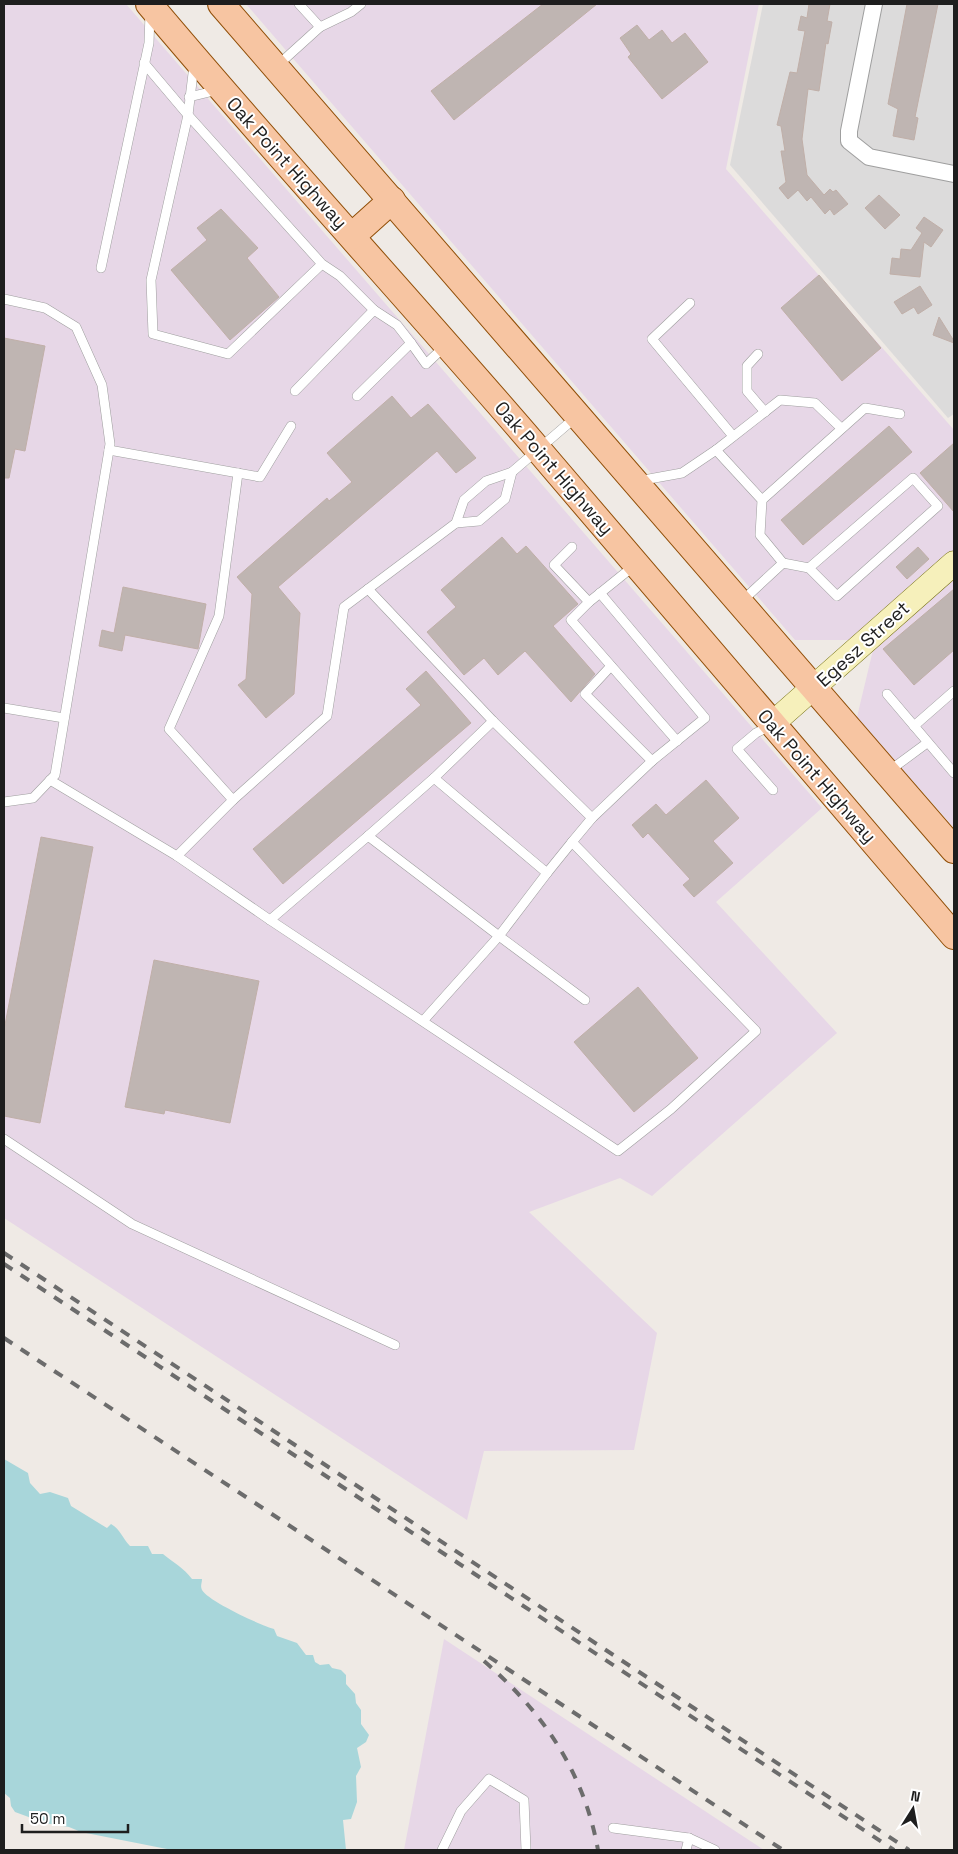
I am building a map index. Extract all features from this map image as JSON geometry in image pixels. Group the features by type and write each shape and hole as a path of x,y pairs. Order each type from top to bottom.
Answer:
{"main road":[{"name":"Oak Point Highway","path":"150,4 220,90 352,236 538,448 954,936"},
{"path":"221,4 954,850"},
{"path":"352,236 392,200"}],"street":[{"path":"874,4 849,130 849,141 869,157 954,174"},
{"name":"Egesz Street","path":"772,724 954,563"}],"lane":[{"path":"100,268 149,42 150,4"},
{"path":"299,4 320,27"},
{"path":"276,66 320,27 351,12 361,4"},
{"path":"195,58 188,115 151,280 153,334 228,354 322,264"},
{"path":"144,63 188,115 322,264 340,276 374,310 397,325 426,364 447,345"},
{"path":"189,98 220,90"},
{"path":"4,299 45,308 76,327 102,385 109,450 54,775 33,798 4,802"},
{"path":"690,303 652,339 733,436"},
{"path":"295,391 374,310"},
{"path":"357,396 410,344"},
{"path":"758,354 747,366 746,391 765,412"},
{"path":"636,481 682,473 716,450 780,400 815,403 842,428"},
{"path":"809,568 913,478 938,506 837,596 809,568 783,563 760,535 762,500 842,428 866,408 900,414"},
{"path":"177,856 233,800 327,716 344,607 456,522 464,500 486,480 512,472 578,415"},
{"path":"109,450 260,477 291,426"},
{"path":"716,450 762,500"},
{"path":"456,522 479,521 505,499 512,472"},
{"path":"233,800 169,729 219,616 238,473"},
{"path":"572,547 554,565 589,602"},
{"path":"740,603 783,563"},
{"path":"636,564 589,602 572,620 678,741"},
{"path":"368,588 493,721 592,818"},
{"path":"423,1021 499,936 592,818 652,761 705,718 600,593"},
{"path":"611,666 586,694 652,761"},
{"path":"914,726 954,691"},
{"path":"888,694 954,773"},
{"path":"4,708 64,718"},
{"path":"270,920 434,778 493,721"},
{"path":"772,724 756,733 737,749 773,790"},
{"path":"887,773 927,743"},
{"path":"434,778 547,873"},
{"path":"50,780 177,856 492,1069 618,1151 671,1109 756,1031 572,842"},
{"path":"368,836 585,1000"},
{"path":"4,1139 132,1224 395,1345"},
{"path":"442,1850 461,1811 489,1779 524,1800 526,1850"},
{"path":"613,1828 689,1838 715,1850"},
{"path":"686,1850 689,1838"}],"shaded area":[{"path":"4,4 126,4 822,808 716,902 837,1033 652,1196 620,1178 529,1212 657,1333 634,1450 484,1451 467,1520 4,1218"},
{"path":"246,4 759,4 726,169 954,430 954,559 859,640 795,640"},
{"path":"763,4 954,4 954,414 948,418 730,165"},
{"path":"954,579 954,828 857,717 873,650"},
{"path":"444,1639 764,1850 404,1850"}],"water":[{"path":"4,1459 28,1473 30,1483 40,1494 50,1492 68,1498 71,1506 102,1525 107,1528 111,1524 114,1526 130,1546 148,1546 152,1554 163,1554 192,1579 202,1579 202,1590 206,1595 248,1618 274,1629 277,1636 297,1643 306,1655 313,1655 315,1662 320,1665 329,1664 332,1668 341,1670 346,1675 346,1684 355,1694 356,1703 361,1710 361,1724 369,1735 366,1742 357,1748 361,1767 356,1776 357,1802 351,1819 343,1820 346,1850 172,1850 81,1832 69,1827 45,1823 15,1812 11,1806 10,1798 4,1793"}],"building":[{"path":"543,4 597,4 454,120 431,91"},
{"path":"809,4 830,4 827,21 832,22 828,44 826,43 819,91 808,89 802,139 807,175 824,195 830,189 833,192 836,190 848,204 834,215 830,209 825,214 811,197 807,201 798,190 788,199 779,188 786,182 781,151 785,151 781,126 777,125 790,72 797,73 805,31 798,30 801,16 807,18"},
{"path":"907,4 938,4 915,117 918,118 914,140 893,136 898,109 888,104"},
{"path":"637,25 649,40 662,30 672,43 685,33 708,62 662,99 628,57 631,54 620,38"},
{"path":"879,195 900,215 885,229 865,208"},
{"path":"221,209 258,248 247,258 279,297 230,340 171,270 207,240 197,228"},
{"path":"924,217 943,230 931,247 924,242 920,277 890,274 892,258 900,259 901,249 911,250 922,233 916,228"},
{"path":"819,275 881,348 842,381 781,308"},
{"path":"920,286 932,305 918,314 914,307 902,314 894,302"},
{"path":"939,317 954,341 954,343 933,335"},
{"path":"4,338 45,346 25,451 15,449 9,478 4,478"},
{"path":"392,396 411,418 428,404 476,458 456,473 437,451 278,587 300,613 294,694 266,718 238,685 246,679 252,594 237,577 327,498 329,501 352,482 327,453"},
{"path":"889,426 912,452 803,545 781,520"},
{"path":"954,443 954,512 920,473"},
{"path":"502,537 517,554 526,546 578,604 553,626 595,674 571,702 525,651 498,675 484,658 464,675 427,632 456,607 441,590"},
{"path":"918,547 929,559 907,579 896,567"},
{"path":"123,587 206,604 198,649 125,635 122,651 99,646 102,630 114,633"},
{"path":"954,589 954,650 914,685 883,649"},
{"path":"426,671 471,723 283,884 253,849 421,705 406,689"},
{"path":"706,780 739,818 713,841 733,863 694,897 683,885 690,879 648,833 643,838 632,825 656,804 666,815"},
{"path":"41,837 93,847 40,1123 4,1116 4,1030"},
{"path":"154,960 259,981 230,1123 165,1110 164,1114 125,1107"},
{"path":"638,987 698,1058 634,1112 574,1042"}],"railway":[{"path":"4,1253 909,1850"},
{"path":"4,1264 894,1850"},
{"path":"4,1338 783,1850"},
{"path":"484,1661 525,1701 558,1745 583,1795 592,1822 598,1850"}]}
